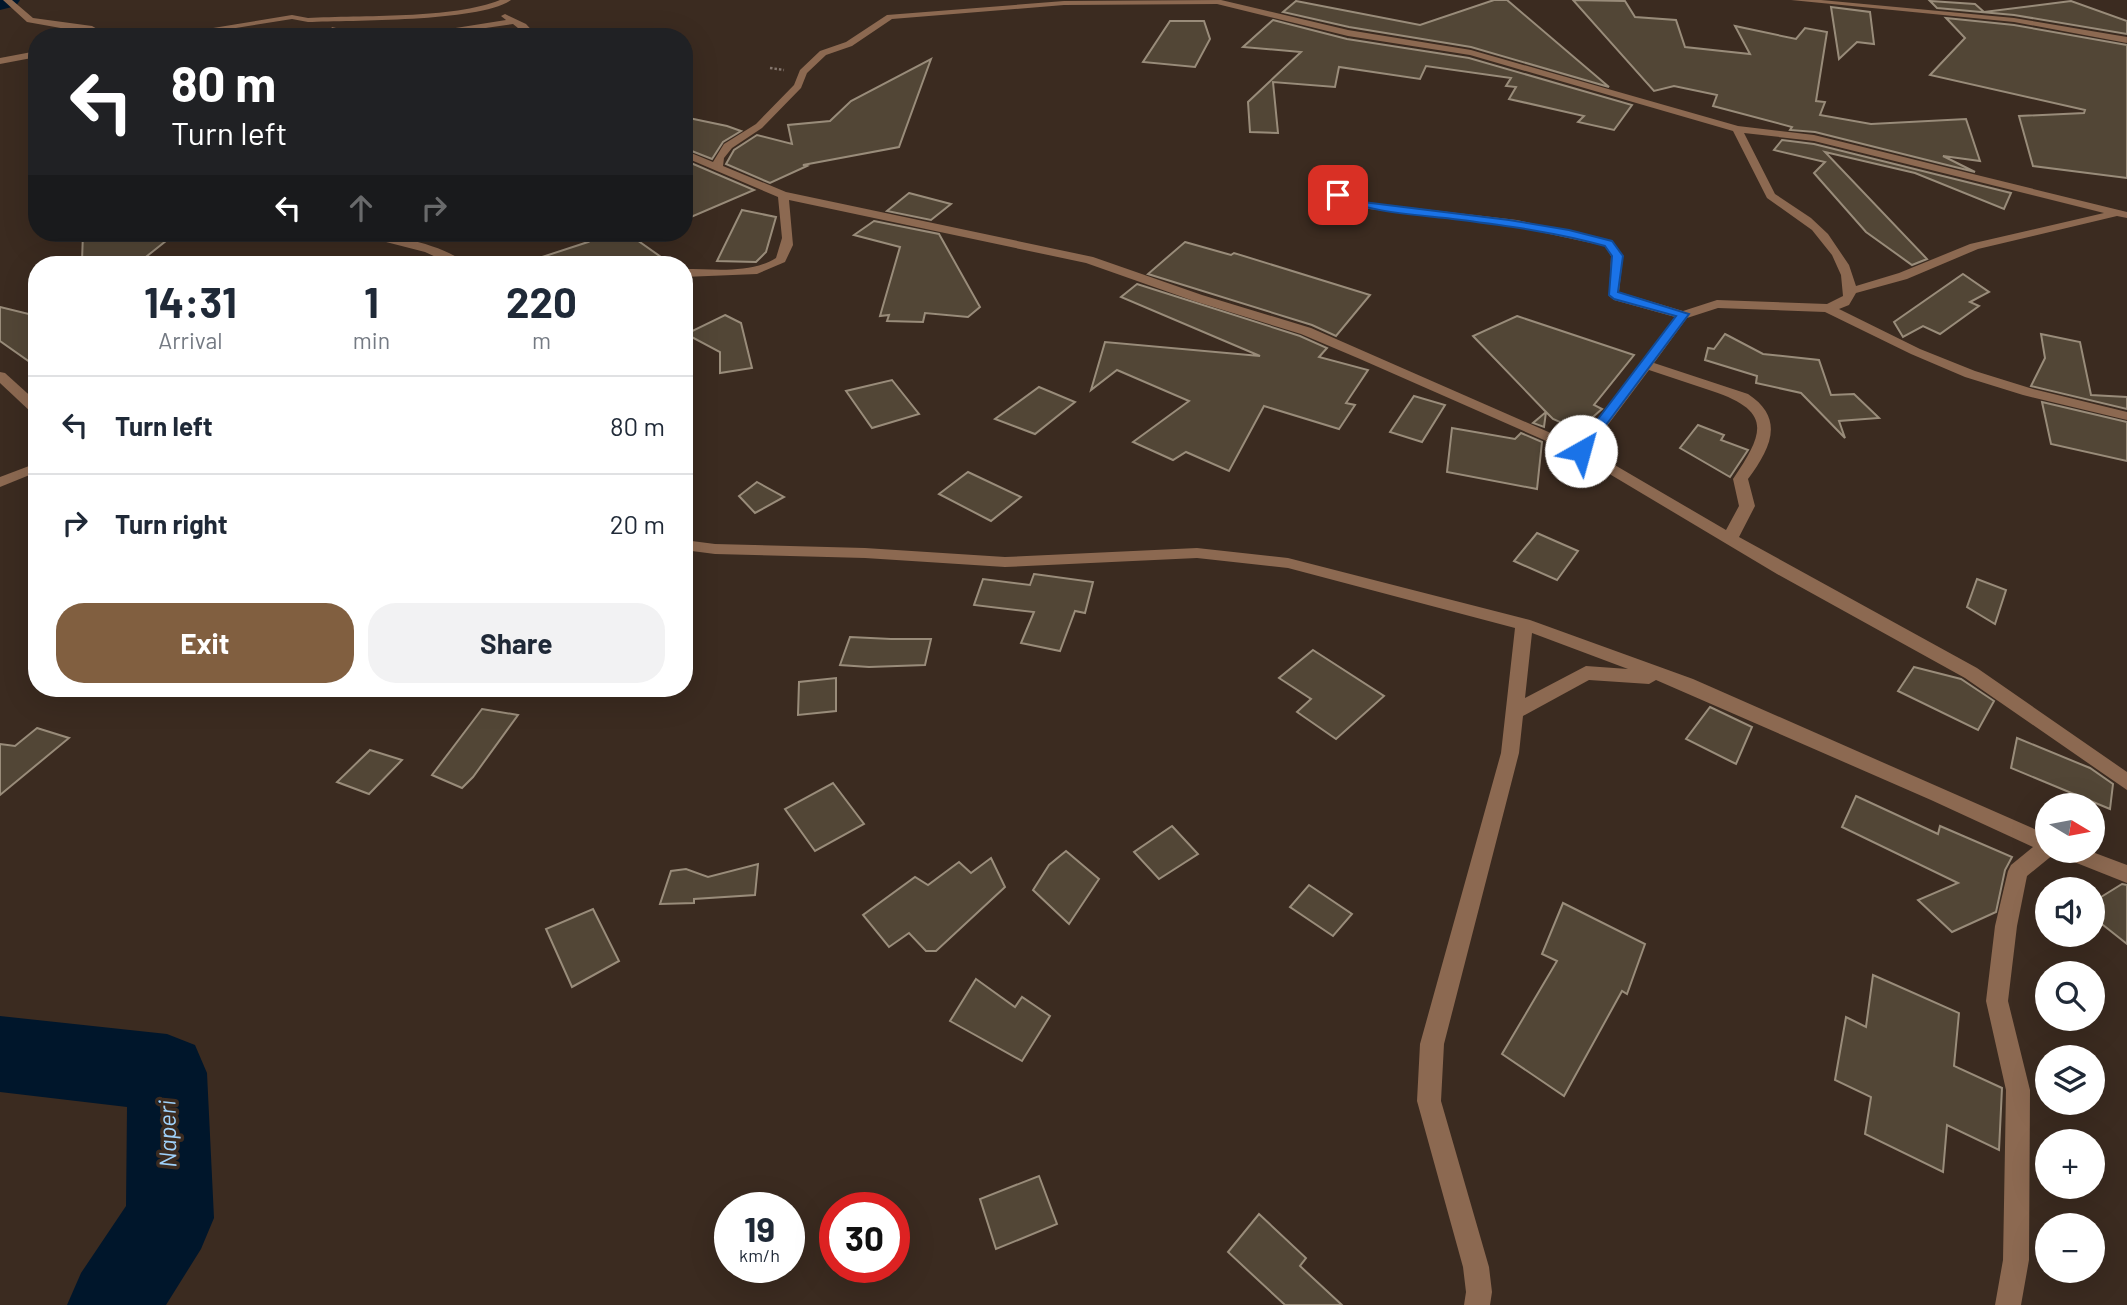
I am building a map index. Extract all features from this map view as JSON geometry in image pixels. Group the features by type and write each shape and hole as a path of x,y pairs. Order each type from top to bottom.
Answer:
{"street":[{"path":"483,0 523,28"},
{"path":"220,28 292,17 308,20 440,14 491,7 507,0"},
{"path":"1796,0 2014,20 2127,40"},
{"path":"718,166 719,158 727,146 766,118 798,86 803,72 823,53 849,44 890,18 1064,3 1213,1 1348,33 1471,53 1737,129 1814,138 2122,214"},
{"path":"10,2 30,20 85,28"},
{"path":"465,28 514,21"},
{"path":"0,61 28,55"},
{"path":"1338,195 1361,205 1509,223 1569,233 1609,244 1617,256 1613,293 1618,297 1683,314 1717,304 1827,308 1840,306 1847,301 1851,291 1847,272 1833,247 1800,215 1773,199 1737,129"},
{"path":"693,156 783,195 1090,260 1198,298 1306,331 1581,451 1970,673 2127,782"},
{"path":"693,273 766,270 782,260 787,250 783,195"},
{"path":"1851,291 1903,276 1974,246 2122,214"},
{"path":"398,242 429,249 443,256"},
{"path":"1827,308 1913,352 1969,374 2052,399 2127,416"},
{"path":"1581,451 1683,314"},
{"path":"1647,365 1743,397 1756,403 1764,415 1762,444 1740,479 1747,506 1730,538"},
{"path":"0,376 28,402"},
{"path":"0,482 28,471"},
{"path":"693,546 865,552 1004,562 1197,553 1289,563 1524,624 1670,678 1926,788 2035,840"},
{"path":"1477,1305 1479,1292 1476,1268 1429,1101 1432,1044 1510,753 1524,624"},
{"path":"1515,712 1586,673 1670,678"},
{"path":"2008,1305 2016,1260 2018,1090 1997,1001 2006,926 2018,871 2035,857"},
{"path":"2097,863 2127,874"}],"building":[{"path":"1494,0 1507,0 1609,87 1471,47 1349,27 1283,12 1296,1 1420,25"},
{"path":"1573,0 1625,1 1635,17 1676,20 1685,47 1750,54 1735,26 1796,39 1805,28 1827,32 1816,101 1825,102 1820,115 1871,124 1966,119 1980,161 1943,156 1975,172 1815,132 1790,130 1792,127 1713,106 1717,95 1674,86 1654,91"},
{"path":"1930,1 1975,4 1984,12 2071,1 2127,21 2127,34 2014,15 1937,8"},
{"path":"1831,7 1870,12 1874,44 1857,42 1839,59"},
{"path":"1946,18 2014,25 2127,45 2127,178 2033,166 2019,116 2084,113 2085,110 1930,75 1965,38"},
{"path":"1273,20 1347,39 1469,58 1632,105 1614,130 1578,122 1584,116 1509,99 1516,87 1506,86 1511,78 1426,66 1420,79 1339,67 1335,87 1273,82 1278,133 1250,132 1248,102 1301,52 1243,47"},
{"path":"1170,21 1204,21 1210,39 1195,67 1143,62"},
{"path":"931,59 899,147 803,165 807,166 770,183 726,164 734,150 757,135 792,144 788,125 830,121 851,101"},
{"path":"693,119 741,131 723,142 712,159 693,152"},
{"path":"1782,140 1814,144 2011,193 2004,209 1915,173 1825,152 1927,259 1912,265 1866,232 1814,173 1825,162 1774,150"},
{"path":"693,164 754,190 693,216"},
{"path":"909,193 951,204 931,220 887,211"},
{"path":"742,210 776,217 766,252 756,262 717,261"},
{"path":"874,221 939,234 980,307 968,317 925,313 923,322 887,321 889,315 880,316 900,247 854,235"},
{"path":"83,242 165,242 147,256 82,256"},
{"path":"588,242 640,242 660,256 545,256"},
{"path":"1185,242 1231,255 1234,253 1370,295 1336,336 1312,325 1148,274"},
{"path":"1963,274 1989,292 1970,302 1979,306 1940,334 1923,326 1903,337 1894,322"},
{"path":"1137,284 1300,336 1327,348 1319,357 1368,370 1346,403 1355,405 1339,429 1264,406 1229,471 1186,452 1173,460 1133,442 1189,401 1117,370 1091,390 1105,342 1260,356 1121,297"},
{"path":"0,307 28,314 28,361 0,341"},
{"path":"725,315 741,323 752,368 720,373 720,352 693,338 693,331"},
{"path":"1517,316 1634,355 1594,405 1602,409 1578,430 1553,419 1473,336"},
{"path":"1725,334 1763,354 1819,360 1831,395 1854,394 1879,418 1839,421 1845,438 1801,393 1756,383 1757,376 1705,360 1708,348 1714,349"},
{"path":"2041,334 2080,342 2091,395 2127,397 2127,409 2031,386 2045,358"},
{"path":"892,380 919,414 872,428 846,391"},
{"path":"1039,387 1075,402 1035,434 995,419"},
{"path":"1414,396 1445,405 1422,442 1390,432"},
{"path":"2042,402 2127,422 2127,461 2051,444"},
{"path":"1546,412 1544,427 1533,423"},
{"path":"1698,425 1724,435 1721,440 1748,450 1730,477 1680,448"},
{"path":"1452,428 1515,439 1521,433 1542,442 1537,489 1447,472"},
{"path":"968,472 1021,497 991,521 939,494"},
{"path":"757,482 784,497 755,513 739,496"},
{"path":"1537,533 1578,551 1557,580 1514,561"},
{"path":"1034,574 1093,582 1085,613 1075,611 1060,651 1021,643 1034,612 974,605 983,579 1030,585"},
{"path":"1977,579 2006,590 1995,624 1967,607"},
{"path":"850,637 931,639 925,665 840,665"},
{"path":"1313,650 1384,696 1336,739 1297,712 1311,699 1279,678"},
{"path":"1914,667 1961,679 1994,701 1978,730 1898,691"},
{"path":"836,678 836,711 798,715 799,682"},
{"path":"1710,707 1752,727 1736,764 1686,739"},
{"path":"482,709 518,715 462,788 432,775"},
{"path":"37,728 69,738 0,795 0,744 15,746"},
{"path":"2017,738 2090,768 2113,784 2110,809 2105,807 2105,793 2071,793 2011,768"},
{"path":"370,750 402,760 369,794 337,782"},
{"path":"833,783 864,824 815,851 785,809"},
{"path":"1856,796 1938,834 1940,826 2012,857 2005,870 1996,912 1952,932 1918,900 1958,883 1842,827"},
{"path":"1172,826 1198,854 1159,879 1134,852"},
{"path":"1066,851 1099,879 1069,924 1033,890 1049,865"},
{"path":"991,858 1005,887 936,951 926,951 909,933 889,947 863,915 915,877 928,885 959,862 971,873"},
{"path":"758,864 755,895 694,899 694,903 660,904 671,871 686,869 708,877"},
{"path":"2122,884 2127,885 2127,944 2105,927 2105,895"},
{"path":"1309,885 1352,914 1333,936 1290,907"},
{"path":"1563,903 1645,944 1627,994 1622,991 1564,1096 1502,1054 1557,961 1542,954"},
{"path":"593,909 619,961 572,987 546,929"},
{"path":"1873,975 1959,1013 1954,1066 2002,1088 1999,1150 1947,1125 1943,1172 1865,1134 1871,1097 1835,1080 1846,1017 1866,1027"},
{"path":"976,979 1015,1007 1022,997 1050,1016 1022,1061 950,1021"},
{"path":"1039,1176 1057,1224 996,1249 980,1199"},
{"path":"1259,1214 1306,1258 1300,1266 1342,1305 1285,1305 1228,1252"}],"waterway":[{"name":"Naperi","path":"0,2 6,0"},
{"name":"Naperi","path":"0,1054 167,1073 170,1218 113,1305"}],"route":[{"path":"1338,195 1361,205 1509,223 1592,238 1615,249 1617,256 1613,293 1618,297 1683,314 1581,451"}]}
